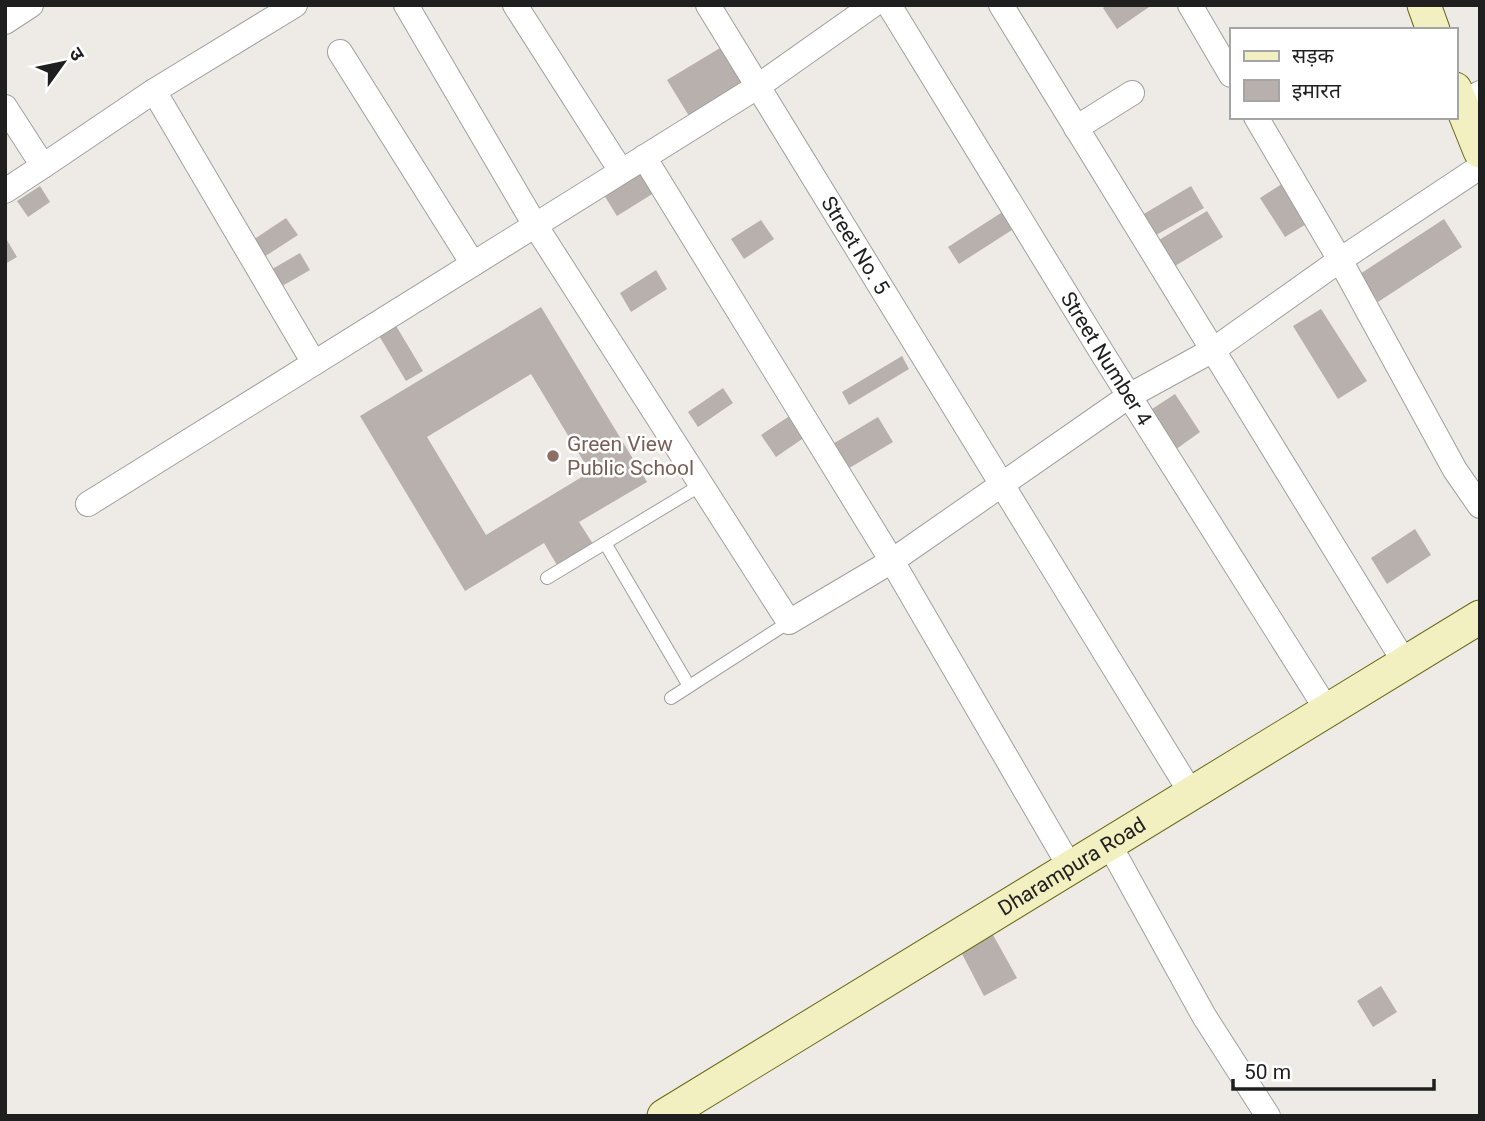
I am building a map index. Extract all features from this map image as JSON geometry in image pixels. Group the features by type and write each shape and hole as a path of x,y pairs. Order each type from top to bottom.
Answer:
{"street":[{"path":"5,22 32,5"},
{"path":"5,191 154,91 295,5"},
{"path":"515,5 621,171"},
{"name":"Street No. 5","path":"708,5 1191,793"},
{"path":"88,504 757,86 873,5"},
{"name":"Street Number 4","path":"889,5 1129,396 1327,710"},
{"path":"1001,5 1405,663"},
{"path":"1190,5 1230,73"},
{"path":"1424,5 1432,28"},
{"path":"410,13 535,225 789,622 892,561 1129,396 1213,350 1340,260 1480,167"},
{"path":"340,52 472,264"},
{"path":"154,91 314,363"},
{"path":"1076,128 1132,93"},
{"path":"1465,95 1480,151"},
{"path":"5,107 43,166"},
{"path":"1257,119 1340,260 1455,470 1480,506"},
{"path":"644,157 892,561 1070,867"},
{"name":"Dharampura Road","path":"664,1116 1479,619"},
{"path":"1109,844 1204,1016 1268,1116"}],"lane":[{"path":"547,579 701,485"},
{"path":"605,543 689,686"},
{"path":"671,698 789,622"}],"building":[{"path":"1107,5 1152,5 1117,29 1103,8"},
{"path":"720,48 742,84 689,116 667,80"},
{"path":"643,170 657,191 617,216 604,195"},
{"path":"1288,180 1313,220 1285,237 1260,198"},
{"path":"40,186 50,202 28,217 17,201"},
{"path":"1191,186 1204,208 1149,239 1137,218"},
{"path":"1004,211 1015,228 959,264 948,247"},
{"path":"1207,211 1223,237 1170,269 1154,243"},
{"path":"286,218 298,235 264,257 253,240"},
{"path":"1444,219 1462,247 1378,302 1360,274"},
{"path":"761,220 774,239 744,259 731,239"},
{"path":"5,237 17,257 5,264"},
{"path":"300,253 310,270 277,289 267,272"},
{"path":"656,270 667,289 631,312 620,293"},
{"path":"541,307 647,482 579,522 593,544 557,565 544,543 465,591 360,416","holes":["531,374 590,472 486,535 427,437"]},
{"path":"1321,309 1367,381 1338,399 1293,326"},
{"path":"392,319 423,371 406,381 375,329"},
{"path":"902,356 909,369 849,405 842,392"},
{"path":"723,388 733,403 698,427 688,412"},
{"path":"1175,394 1200,432 1175,450 1149,411"},
{"path":"791,415 805,437 776,457 761,435"},
{"path":"878,417 893,442 841,473 826,448"},
{"path":"1415,529 1431,555 1387,584 1371,558"},
{"path":"992,933 1017,978 984,996 960,950"},
{"path":"1381,986 1397,1012 1373,1027 1357,1001"}],"place":[{"name":"Green View Public School","path":"553,456"}]}
